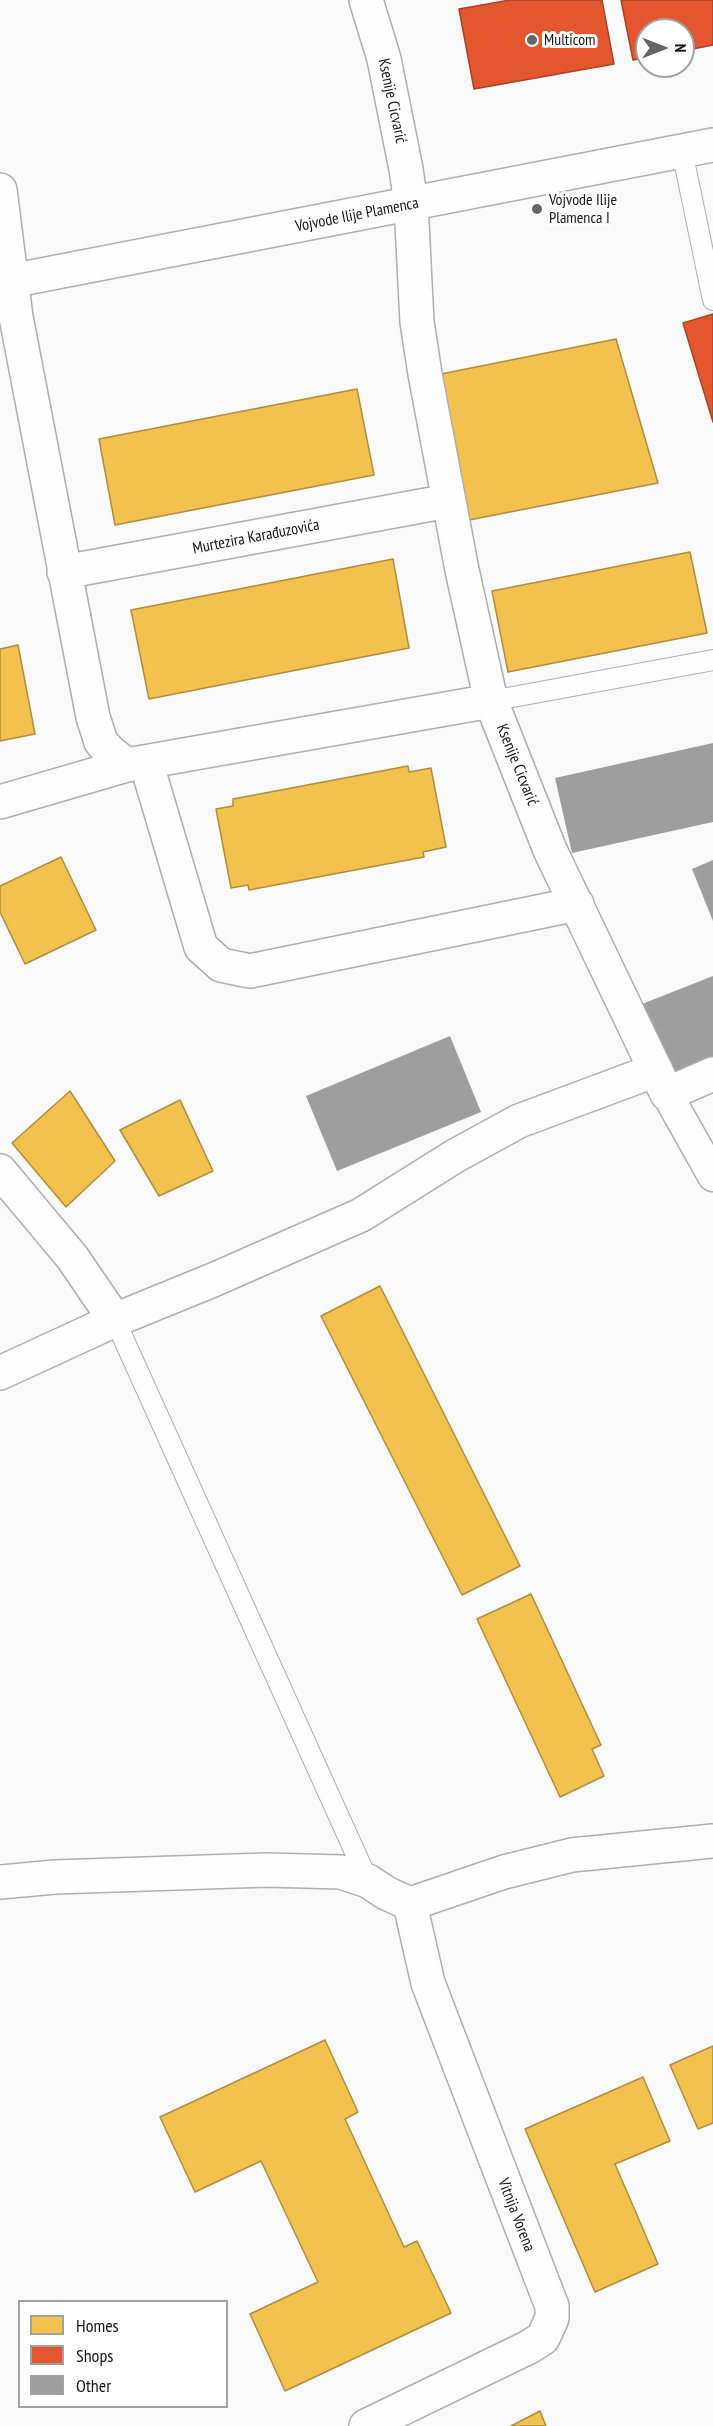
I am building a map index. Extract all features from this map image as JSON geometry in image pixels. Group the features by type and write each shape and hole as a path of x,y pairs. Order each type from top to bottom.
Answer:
{"street":[{"name":"Ksenije Cicvarić","path":"366,0 384,59 411,204 417,322 448,501 491,701 550,850 662,1082 713,1176"},
{"name":"Vojvode Ilije Plamenca","path":"5,282 697,148"},
{"path":"0,190 5,282 93,717 101,742 111,753 137,763 201,947 221,965 250,971 577,904"},
{"name":"Murtezira Karađuzovića","path":"64,572 448,501"},
{"path":"0,802 137,763 491,701"},
{"path":"0,1373 115,1320 361,1215 455,1156 519,1121 662,1082 713,1074"},
{"path":"0,1171 72,1257 115,1320"},
{"path":"0,1882 55,1876 266,1870 341,1872 368,1881 386,1893 410,1904 504,1872 572,1855 713,1841"},
{"name":"Vitnija Vorena","path":"366,2426 529,2347 543,2337 552,2318 552,2306 428,1983 410,1904"}],"lane":[{"path":"697,148 713,300"},
{"path":"491,701 713,660"},
{"path":"115,1320 368,1881"}],"building: Homes":[{"path":"616,339 658,483 464,521 436,375"},
{"path":"357,389 374,475 115,525 99,439"},
{"path":"690,552 707,633 508,672 492,591"},
{"path":"393,559 409,648 149,699 131,610"},
{"path":"18,645 35,734 0,741 0,649"},
{"path":"408,766 409,772 431,768 446,847 423,852 424,857 249,890 248,885 231,888 216,809 233,806 233,799"},
{"path":"61,857 96,930 25,964 0,912 0,886"},
{"path":"70,1091 115,1161 66,1207 12,1143"},
{"path":"180,1100 213,1171 159,1196 120,1130"},
{"path":"380,1286 520,1566 462,1595 321,1316"},
{"path":"531,1594 601,1745 592,1749 604,1776 560,1797 477,1619"},
{"path":"325,2040 358,2112 345,2119 404,2247 417,2241 451,2313 285,2391 250,2314 318,2282 261,2161 195,2192 160,2117"},
{"path":"713,2046 713,2123 698,2129 670,2065"},
{"path":"643,2077 670,2141 615,2164 658,2264 595,2292 525,2129"},
{"path":"540,2411 546,2426 511,2426"}],"building: Shops":[{"path":"510,0 602,0 614,64 474,89 459,9"},
{"path":"621,0 713,0 713,45 695,49 695,18 635,18 635,60 633,60"},
{"path":"713,314 713,422 683,323"}],"building: Other":[{"path":"713,743 713,822 572,853 555,778"},
{"path":"713,860 713,921 692,869"},
{"path":"713,976 713,1059 670,1076 642,1004"},
{"path":"450,1036 481,1112 337,1171 306,1096"}],"place":[{"name":"Multicom","path":"532,40"},
{"name":"Vojvode Ilije Plamenca I","path":"537,209"}]}
